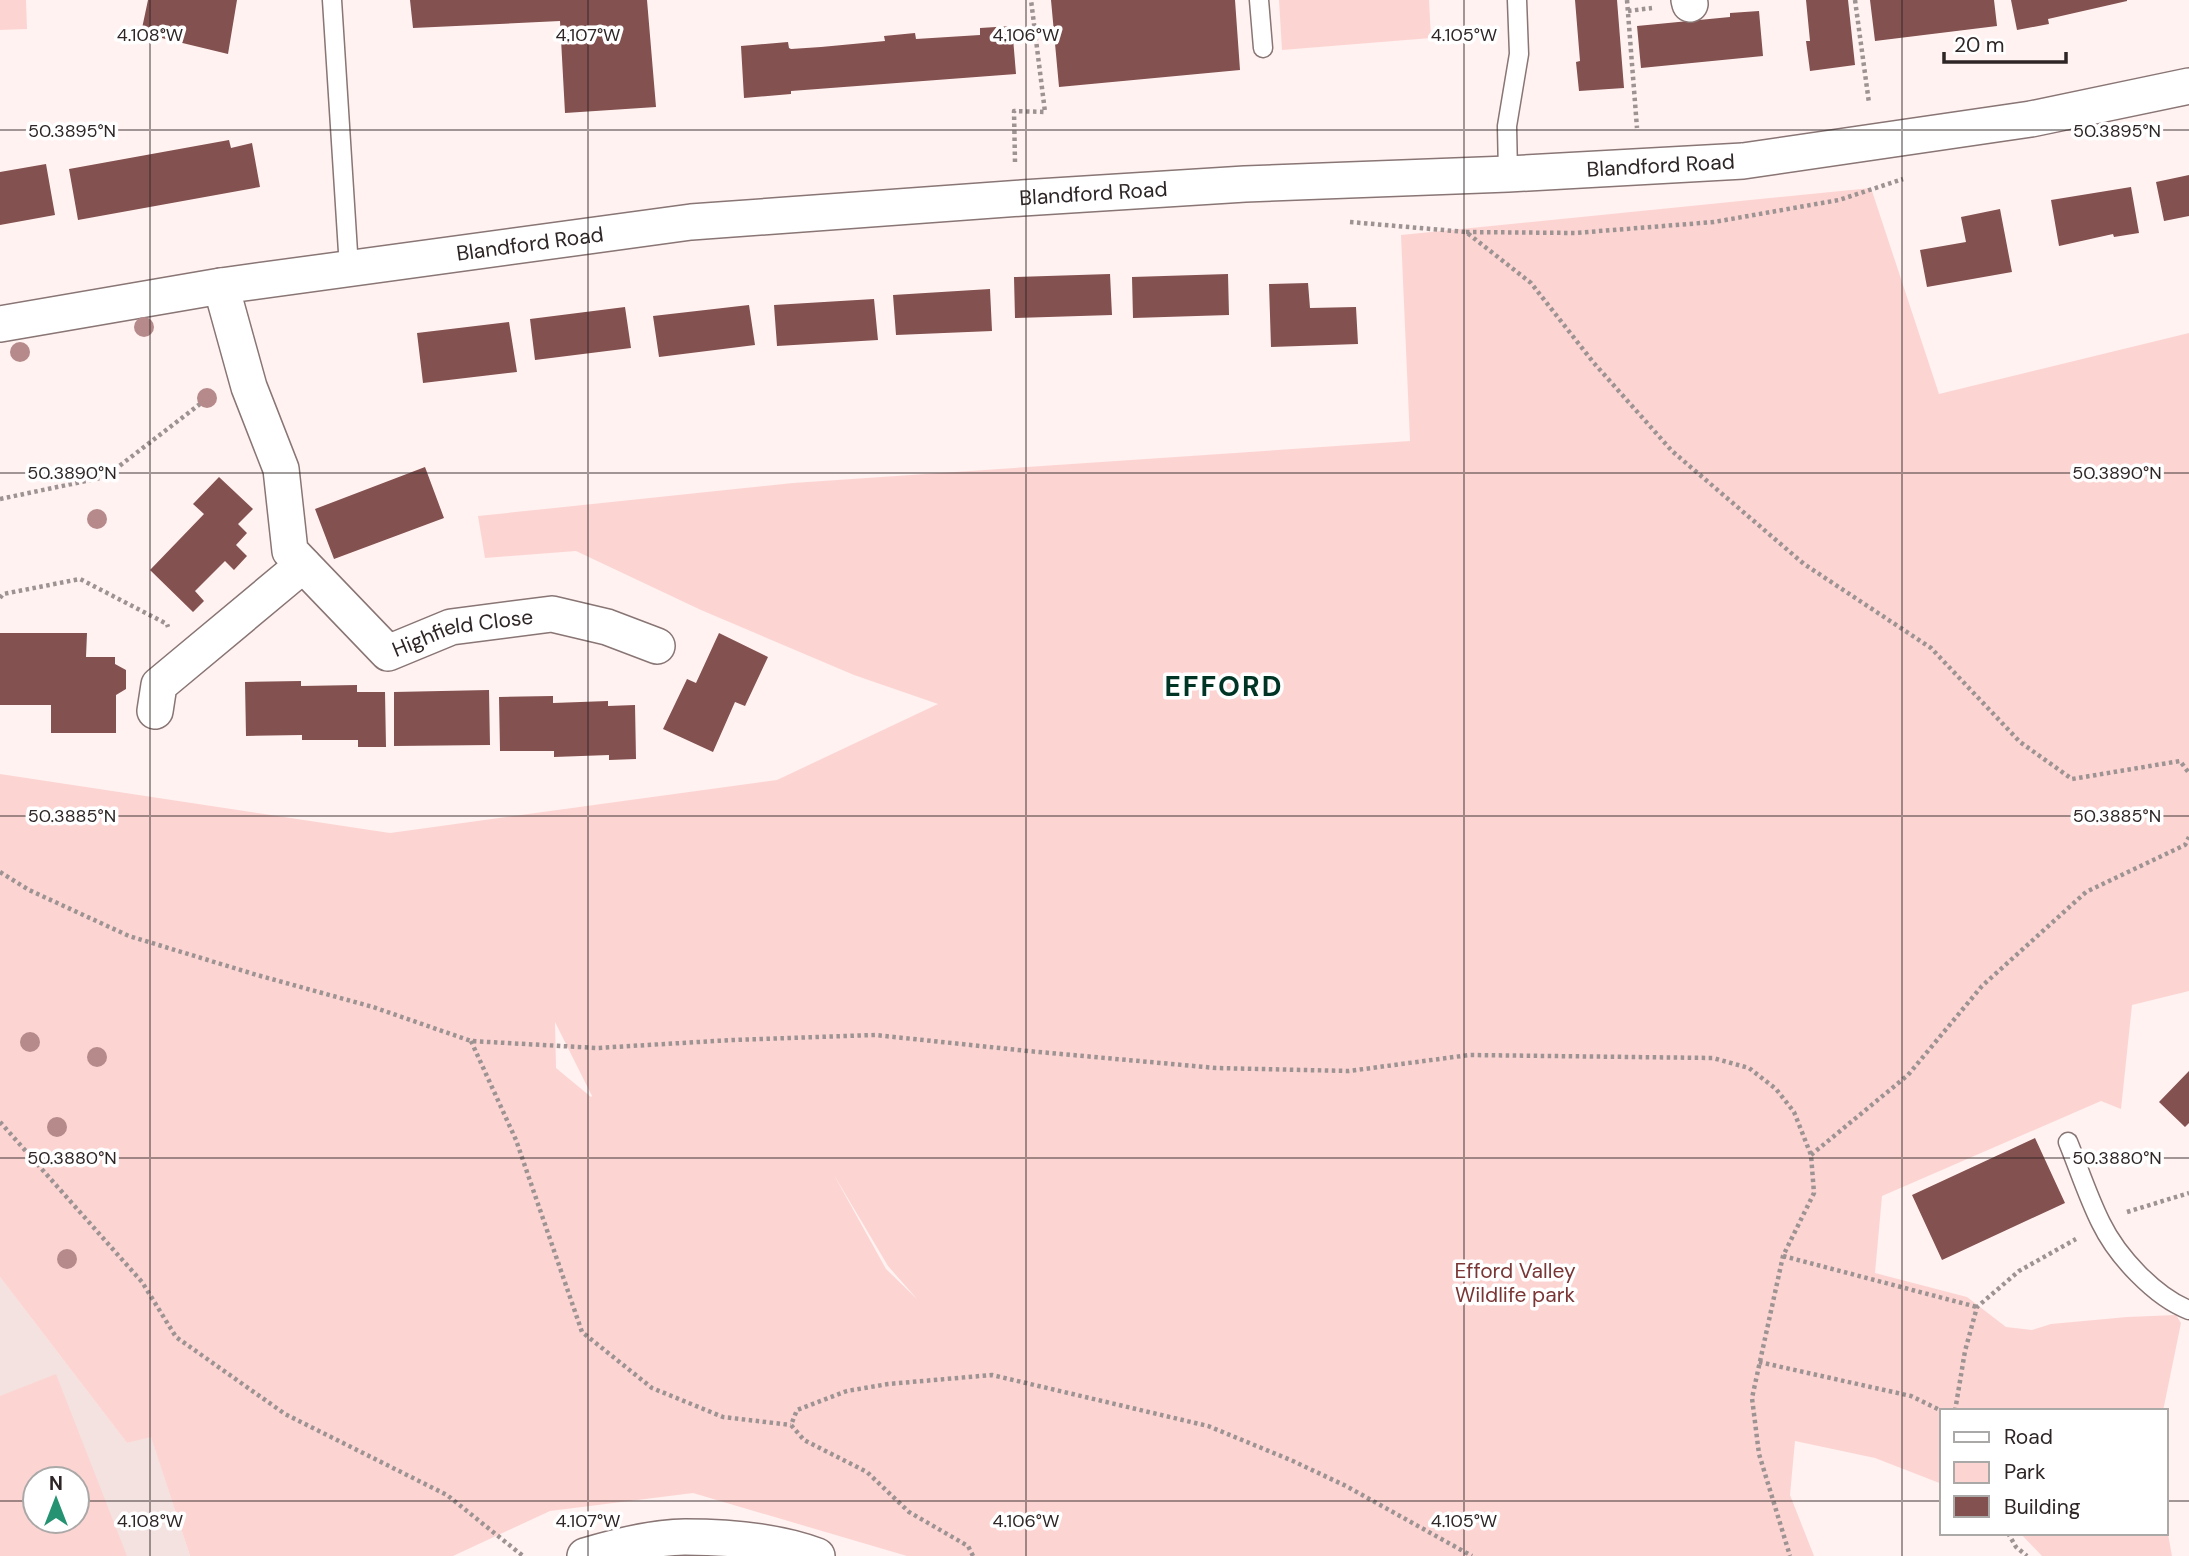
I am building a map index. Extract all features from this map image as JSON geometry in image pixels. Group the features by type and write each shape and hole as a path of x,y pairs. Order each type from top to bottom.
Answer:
{"street":[{"name":"Blandford Road","path":"0,324 221,286 691,222 1245,184 1508,174 1743,161 2031,119 2189,86"},
{"name":"Highfield Close","path":"221,286 249,387 281,469 290,551 388,653 451,626 552,614 607,627 657,646"},
{"path":"155,712 159,685 303,565"},
{"path":"585,1556 616,1547 689,1547 744,1541 801,1553"}],"lane":[{"path":"332,0 349,268"},
{"path":"1259,0 1263,48"},
{"path":"1508,174 1507,126 1519,54 1517,0"},
{"path":"2068,1142 2102,1224 2139,1275 2174,1304 2189,1310"}],"path":[{"path":"1015,146 1014,111 1045,112 1031,0"},
{"path":"1627,0 1640,167"},
{"path":"1855,0 1874,142"},
{"path":"1345,221 1466,232 1576,233 1714,222 1839,200 1911,177"},
{"path":"1466,232 1531,283 1592,362 1672,451 1804,564 1931,648 2020,742 2072,779 2180,761 2189,773"},
{"path":"0,499 104,477 200,404 249,387"},
{"path":"0,598 3,594 79,579 167,624 178,669"},
{"path":"1811,1155 1908,1075 1982,986 2086,892 2185,845 2189,836"},
{"path":"0,872 29,890 129,936 373,1007 471,1041 597,1048 875,1035 1216,1068 1349,1070 1469,1055 1713,1058 1749,1068 1776,1089 1794,1112 1811,1155 1814,1193 1783,1256 1752,1398 1759,1454 1790,1556"},
{"path":"471,1041 516,1140 582,1332 653,1388 723,1417 791,1425 804,1440 867,1472 909,1512 968,1546 972,1556"},
{"path":"0,1122 142,1282 176,1337 285,1415 447,1495 523,1556"},
{"path":"1955,1409 1965,1352 1977,1307 2019,1271 2102,1224 2121,1214 2189,1193"},
{"path":"1783,1256 1977,1307"},
{"path":"1759,1362 1912,1396 1940,1410"},
{"path":"791,1425 797,1410 846,1391 888,1384 992,1376 1208,1426 1346,1486 1472,1556"},
{"path":"2009,1535 2016,1547 2027,1556"}],"shaded area":[{"path":"0,1277 127,1443 151,1436 190,1556 0,1556"}],"green space":[{"path":"0,0 26,0 27,29 0,30"},
{"path":"1279,0 1429,0 1431,38 1282,50"},
{"name":"Efford Valley Wildlife park","path":"1871,188 1939,394 2189,333 2189,991 2132,1005 2121,1109 2101,1101 1882,1196 1875,1273 1967,1297 2006,1327 2032,1330 2051,1324 2176,1315 2181,1323 2163,1409 1940,1409 1940,1483 1875,1458 1795,1441 1790,1495 1814,1556 907,1556 693,1493 550,1511 453,1556 190,1556 151,1437 127,1443 0,1277 0,774 390,833 777,780 938,704 854,675 701,610 576,551 485,558 478,516 793,483 1410,441 1401,235","holes":["555,1022 592,1096 556,1068","834,1175 888,1266 917,1299 886,1269"]},
{"path":"56,1374 127,1556 0,1556 0,1396"},
{"path":"2168,1534 2172,1556 2042,1556 2022,1535"}],"building":[{"path":"148,0 237,0 228,54 141,33"},
{"path":"410,0 647,0 656,107 565,113 560,21 413,28"},
{"path":"1051,0 1235,0 1240,70 1059,87"},
{"path":"1575,0 1617,0 1624,88 1579,91 1576,62 1580,61"},
{"path":"1806,0 1848,0 1855,65 1810,71 1806,41 1810,41"},
{"path":"1870,0 1994,0 1997,26 1875,41"},
{"path":"2011,0 2127,1 2048,19 2049,24 2017,30"},
{"path":"1759,11 1763,56 1641,68 1637,26 1730,17 1730,13"},
{"path":"1012,26 1016,74 791,91 791,94 744,98 741,46 788,42 791,49 821,47 885,41 884,36 915,33 916,39 980,35 980,28"},
{"path":"229,140 231,148 252,143 260,187 78,220 69,169"},
{"path":"46,164 55,215 0,225 0,172"},
{"path":"2189,175 2189,216 2164,221 2156,182"},
{"path":"2131,187 2139,233 2114,237 2113,234 2059,246 2051,200"},
{"path":"2000,209 2012,272 1927,287 1920,250 1966,242 1961,217"},
{"path":"1110,274 1112,315 1015,318 1014,277"},
{"path":"1228,274 1229,315 1133,318 1132,277"},
{"path":"1308,283 1310,308 1356,307 1358,344 1271,347 1269,284"},
{"path":"990,289 992,331 896,335 893,295"},
{"path":"874,299 878,340 777,346 774,305"},
{"path":"749,305 755,345 659,357 653,316"},
{"path":"625,307 631,348 535,360 530,319"},
{"path":"509,322 517,372 423,383 417,333"},
{"path":"425,467 444,518 334,559 315,509"},
{"path":"219,477 253,509 238,524 247,533 236,545 247,556 234,570 225,561 195,591 204,601 193,612 150,570 204,514 193,504"},
{"path":"0,633 87,633 86,657 115,657 115,664 126,670 126,689 116,695 116,733 51,733 51,705 0,705"},
{"path":"719,633 768,657 745,706 735,702 713,752 663,729 687,679 696,683"},
{"path":"301,681 301,686 357,685 357,692 385,692 386,747 358,747 358,740 302,740 302,735 246,736 245,682"},
{"path":"489,690 490,745 394,746 394,692"},
{"path":"553,696 553,703 608,701 608,706 635,705 636,759 609,760 609,755 554,757 554,751 500,751 499,697"},
{"path":"2189,1071 2189,1123 2185,1127 2159,1102"},
{"path":"2035,1138 2065,1203 1942,1260 1912,1195"}],"district":[{"name":"EFFORD","path":"1224,686"}]}
